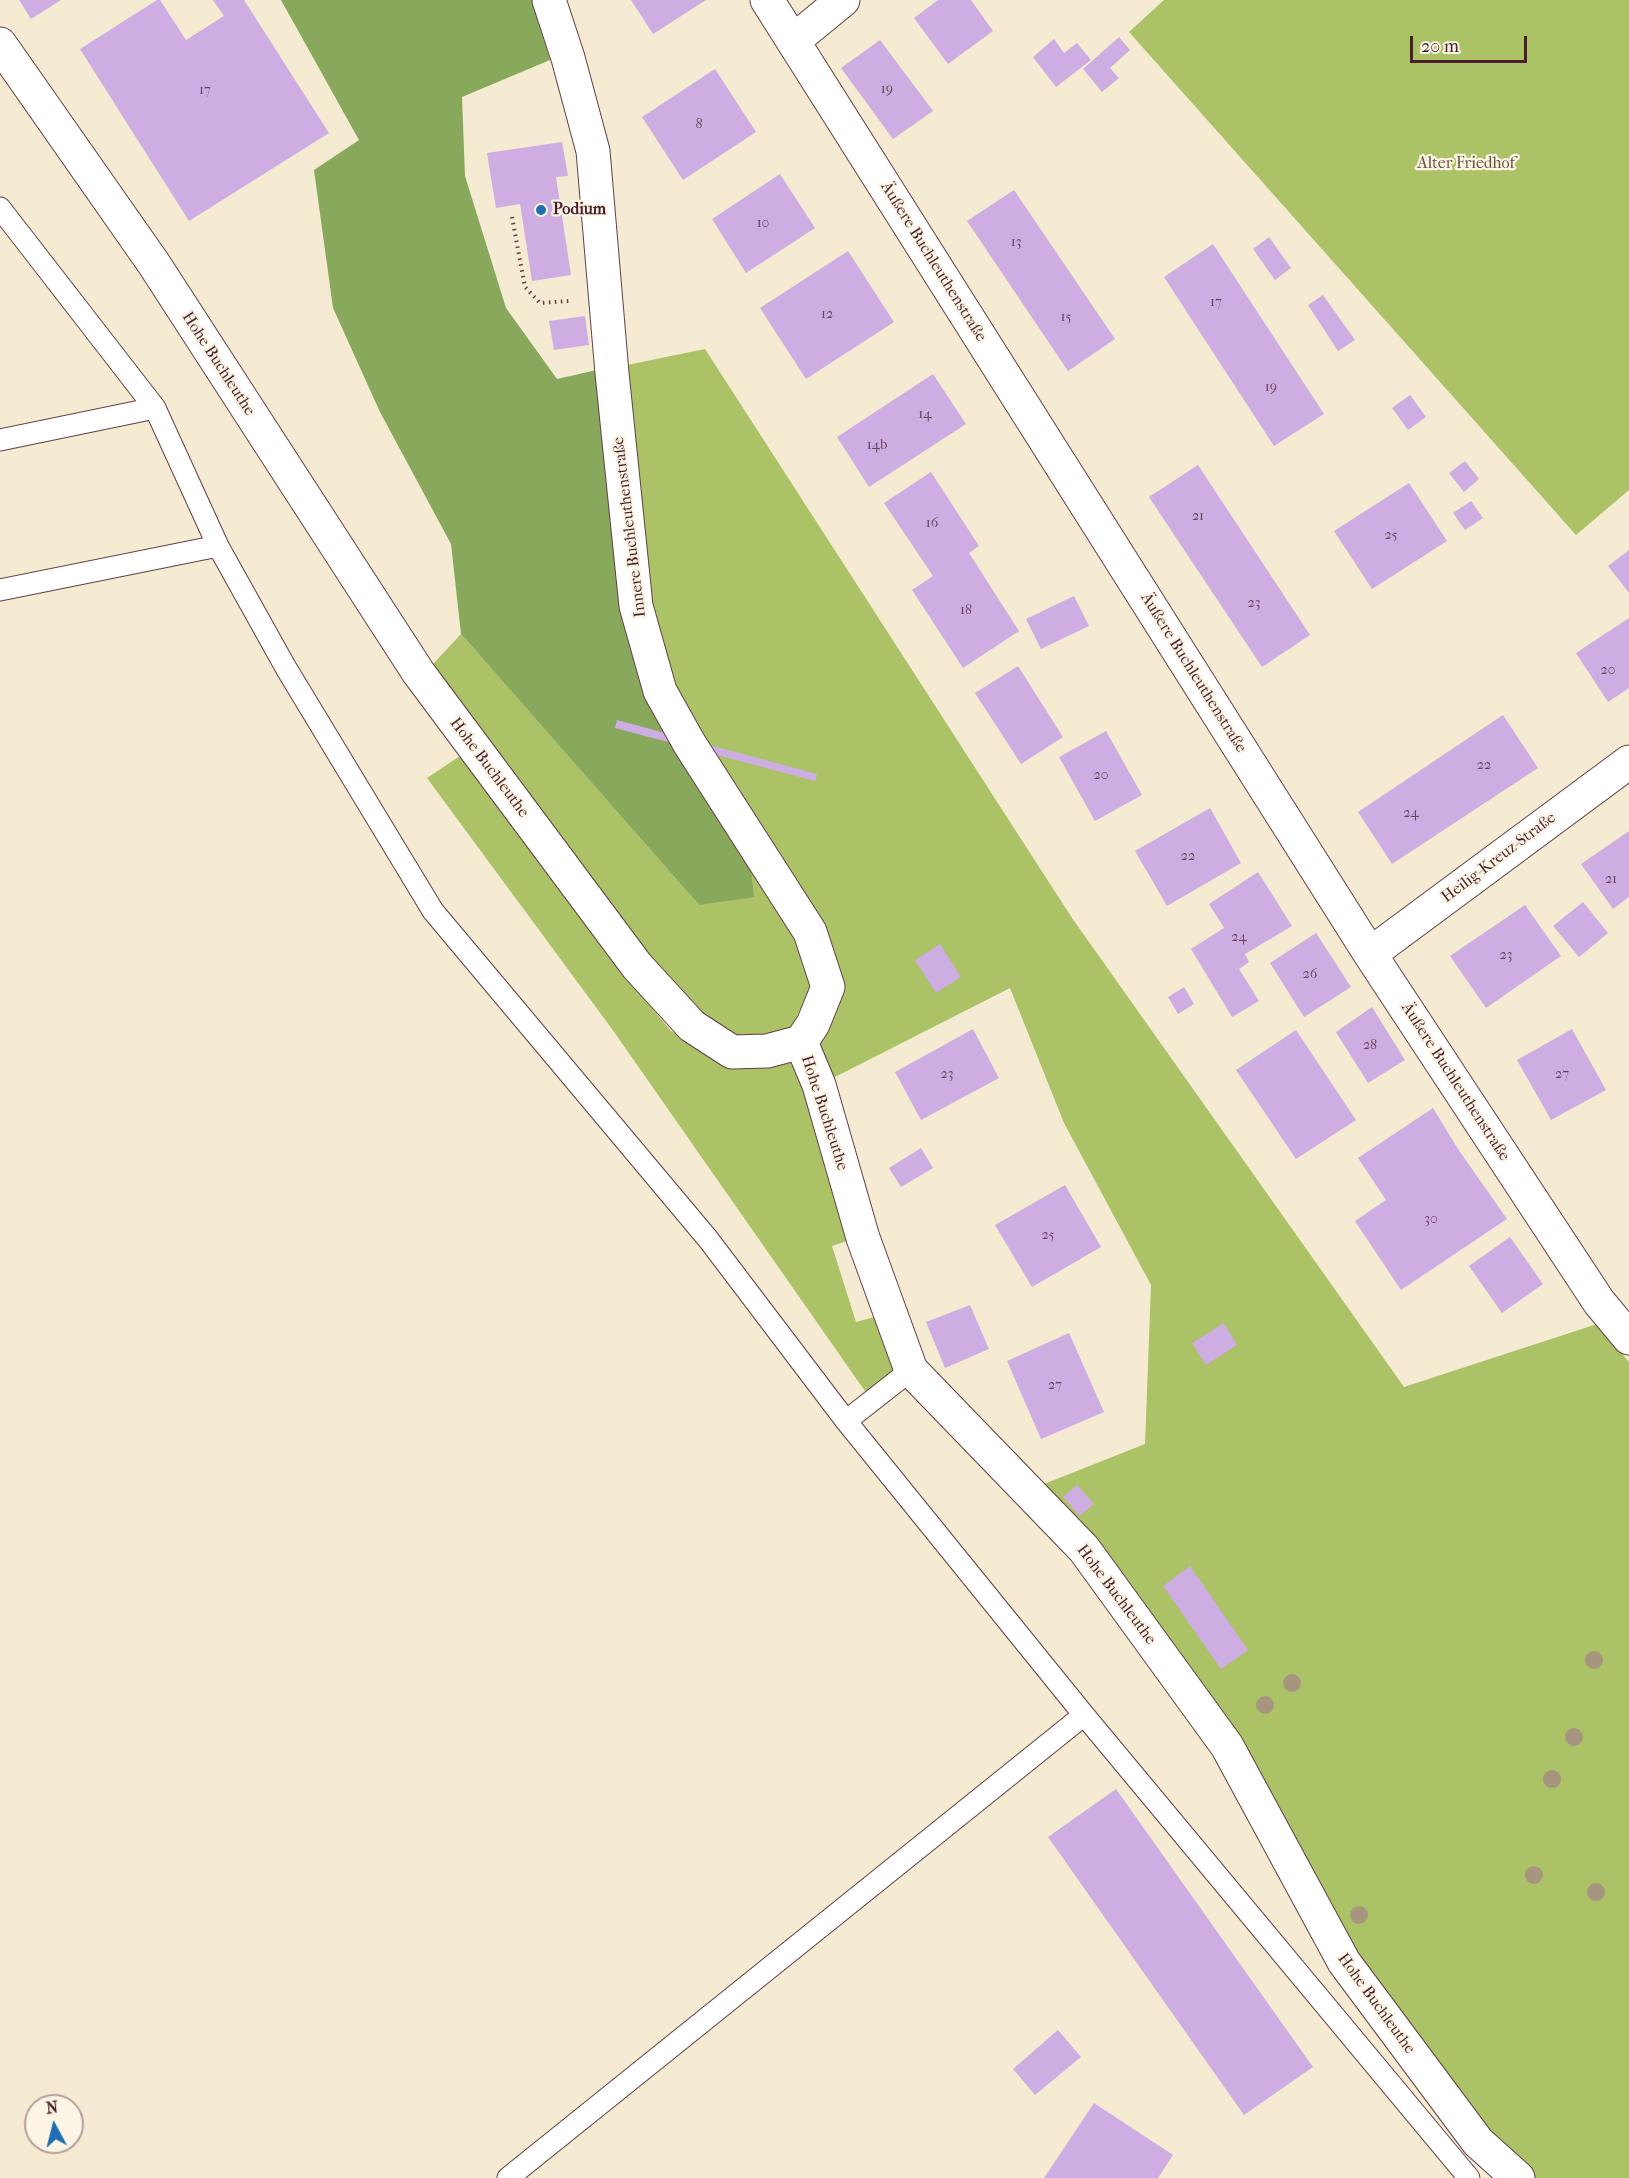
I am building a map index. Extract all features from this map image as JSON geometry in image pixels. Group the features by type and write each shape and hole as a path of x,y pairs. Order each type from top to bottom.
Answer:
{"street":[{"name":"Innere Buchleuthenstraße","path":"549,0 568,58 593,151 636,606 660,691 689,743 810,932 828,987 813,1024 801,1042"},
{"name":"Äußere Buchleuthenstraße","path":"767,0 1370,954 1599,1302 1629,1338"},
{"path":"793,41 843,0"},
{"name":"Hohe Buchleuthe","path":"0,44 154,264 417,672 637,966 692,1026 732,1052 767,1051 801,1042 819,1085 863,1238 911,1370 1084,1549 1227,1746 1344,1962 1478,2142 1518,2178"},
{"name":"Heilig-Kreuz-Straße","path":"1370,954 1629,762"}],"lane":[{"path":"0,208 155,408 218,546 286,668 434,910 708,1239 846,1421 1084,1715 1469,2178"},
{"path":"0,440 155,408"},
{"path":"0,590 218,546"},
{"path":"846,1421 911,1370"},
{"path":"508,2178 1084,1715"}],"path":[{"path":"512,217 525,287 540,303 605,297"}],"green space":[{"path":"281,0 532,0 550,60 462,97 465,176 506,308 557,379 601,369 627,608 750,862 754,897 699,905 461,634 451,544 380,412 333,308 314,170 359,140"},
{"name":"Alter Friedhof","path":"1164,0 1629,0 1629,490 1576,535 1129,32"},
{"path":"705,349 1072,918 1404,1387 1597,1324 1629,1362 1629,2178 1530,2178 1485,2137 1350,1961 1231,1742 1034,1488 1145,1444 1151,1285 1064,1123 1010,988 833,1078 817,1044 827,1033 845,987 823,923 671,685 646,608 622,366"},
{"path":"461,634 699,905 750,862 803,942 811,986 792,1027 764,1037 736,1038 699,1016 647,955 433,664"},
{"path":"463,754 625,976 671,1031 730,1064 795,1059 856,1238 832,1246 856,1322 882,1315 902,1366 867,1394 612,1029 427,778"}],"building":[{"path":"19,0 61,0 31,19"},
{"path":"160,0 186,40 224,16 213,0 244,0 329,133 189,221 80,49"},
{"path":"631,0 706,0 653,34"},
{"path":"938,0 971,0 993,31 948,64 914,18"},
{"path":"1119,37 1130,50 1110,68 1119,78 1102,92 1083,69"},
{"path":"1054,39 1064,53 1077,43 1091,60 1056,87 1033,57"},
{"path":"880,40 933,111 893,139 841,68"},
{"path":"715,69 756,132 683,180 642,117"},
{"path":"562,142 568,176 556,177 571,275 532,281 520,204 496,208 487,153"},
{"path":"780,174 815,228 746,273 712,219"},
{"path":"1014,190 1115,339 1068,371 967,221"},
{"path":"1269,237 1291,268 1275,280 1253,249"},
{"path":"1213,244 1324,414 1274,446 1164,277"},
{"path":"848,251 894,322 806,379 760,308"},
{"path":"1323,295 1355,340 1338,351 1308,305"},
{"path":"585,316 589,345 554,350 549,321"},
{"path":"933,374 966,424 869,487 837,437"},
{"path":"1410,395 1426,417 1408,430 1392,408"},
{"path":"1465,461 1479,479 1464,492 1449,473"},
{"path":"1198,465 1310,635 1262,667 1149,497"},
{"path":"931,472 979,546 969,553 1019,631 963,668 912,590 933,576 884,503"},
{"path":"1409,483 1447,541 1372,589 1334,531"},
{"path":"1471,501 1483,518 1465,530 1453,513"},
{"path":"1629,550 1629,593 1608,566"},
{"path":"1074,596 1089,626 1041,649 1026,619"},
{"path":"1629,618 1629,688 1608,702 1576,653"},
{"path":"1018,666 1063,737 1021,764 975,693"},
{"path":"1503,715 1538,768 1392,864 1358,812"},
{"path":"617,720 817,774 815,781 615,728"},
{"path":"1106,731 1142,795 1095,821 1059,757"},
{"path":"1210,808 1241,863 1167,906 1135,851"},
{"path":"1629,831 1629,897 1613,909 1581,864"},
{"path":"1258,872 1292,926 1245,954 1249,962 1239,969 1259,1001 1232,1017 1191,949 1224,928 1209,904"},
{"path":"1583,902 1608,933 1579,957 1553,926"},
{"path":"1525,905 1561,956 1486,1008 1450,956"},
{"path":"1316,933 1351,987 1304,1017 1270,963"},
{"path":"940,944 961,977 936,993 915,960"},
{"path":"1184,987 1194,1004 1178,1014 1168,997"},
{"path":"1372,1007 1405,1060 1368,1083 1336,1032"},
{"path":"973,1029 999,1078 921,1120 895,1072"},
{"path":"1572,1029 1606,1090 1551,1120 1517,1060"},
{"path":"1296,1030 1356,1120 1296,1159 1236,1070"},
{"path":"1433,1108 1458,1149 1507,1219 1401,1290 1355,1221 1386,1200 1358,1158"},
{"path":"921,1148 933,1168 901,1187 889,1168"},
{"path":"1065,1185 1101,1247 1032,1287 995,1225"},
{"path":"1510,1237 1543,1284 1502,1313 1469,1266"},
{"path":"970,1305 989,1349 945,1368 926,1322"},
{"path":"1224,1323 1237,1345 1206,1365 1192,1343"},
{"path":"1069,1333 1104,1412 1041,1439 1007,1361"},
{"path":"1077,1485 1094,1504 1080,1516 1063,1497"},
{"path":"1190,1566 1248,1650 1221,1669 1163,1586"},
{"path":"1116,1789 1313,2067 1244,2115 1048,1837"},
{"path":"1058,2030 1081,2057 1035,2095 1013,2069"},
{"path":"1094,2103 1173,2155 1158,2178 1044,2178"}],"place":[{"name":"Podium","path":"541,210"}]}
